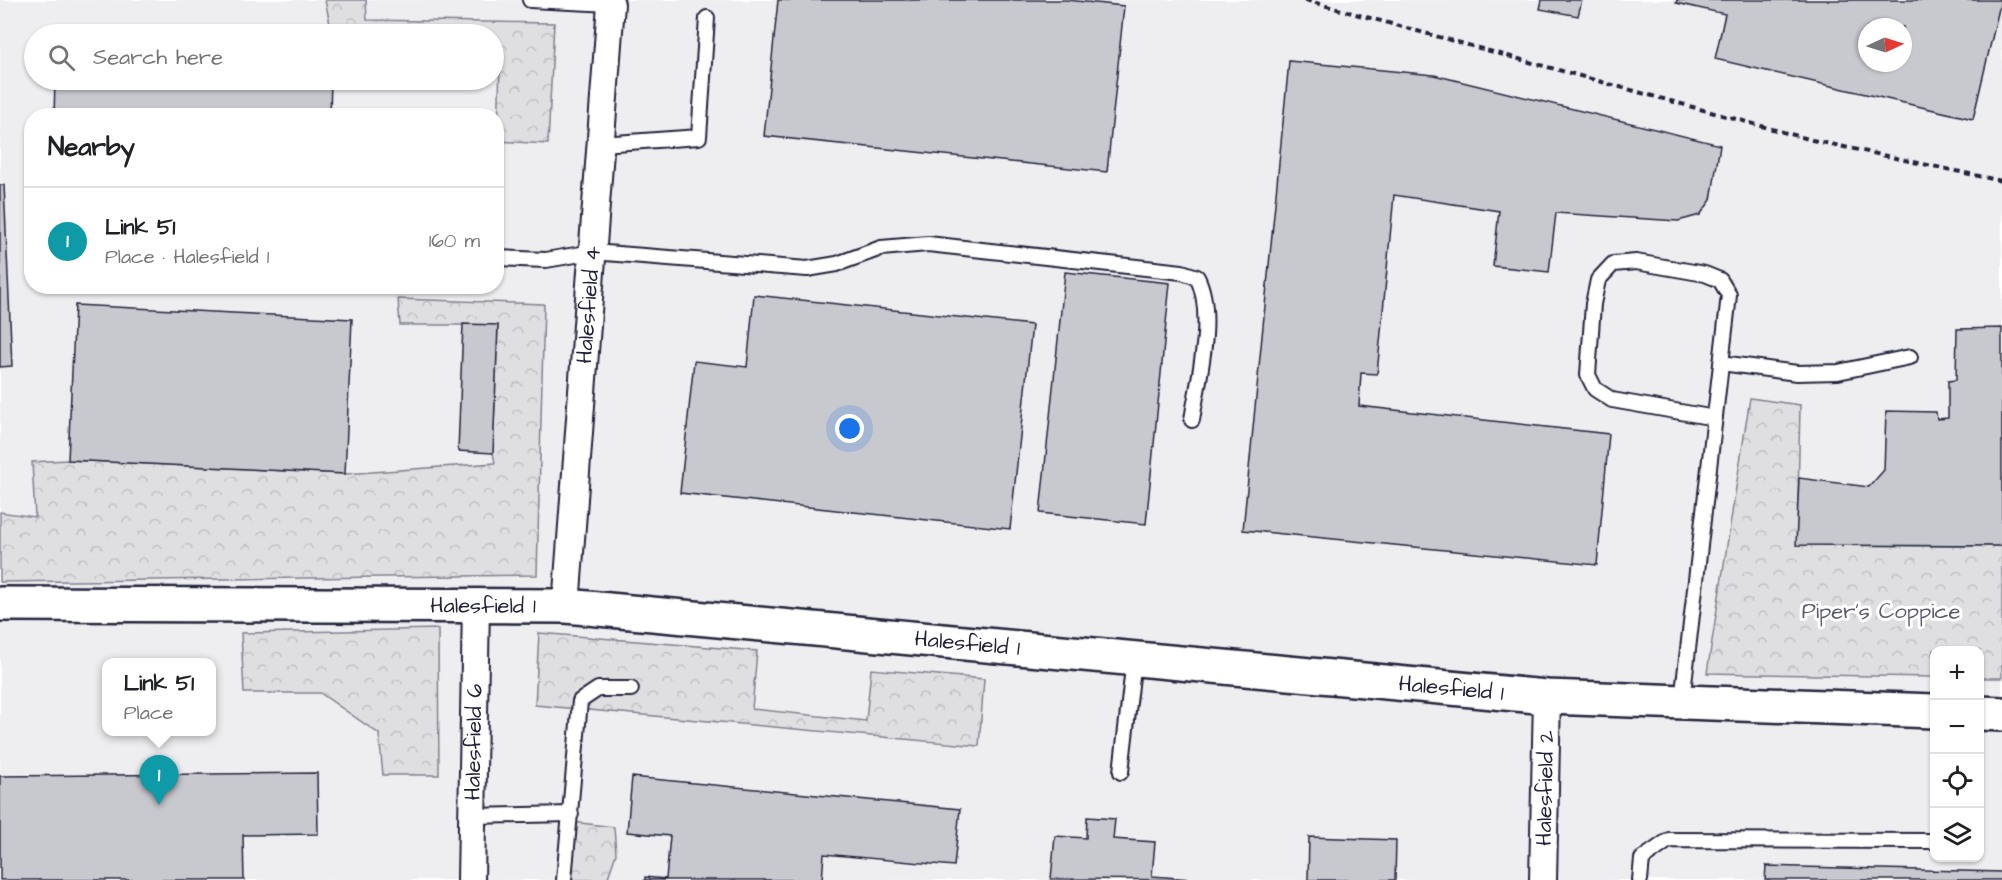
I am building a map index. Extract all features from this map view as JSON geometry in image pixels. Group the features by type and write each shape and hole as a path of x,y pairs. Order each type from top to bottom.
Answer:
{"street":[{"name":"Halesfield 4","path":"566,606 611,4"},
{"name":"Halesfield 1","path":"0,604 566,606 1547,697 1930,711"},
{"name":"Halesfield 6","path":"471,880 470,816 476,605"},
{"name":"Halesfield 2","path":"1543,880 1547,697"},
{"path":"1984,713 2002,714"}],"lane":[{"path":"530,0 611,4"},
{"path":"601,144 699,137 707,18"},
{"path":"504,258 546,260 593,252 807,268 837,264 881,248 928,244 1182,272 1197,277 1205,292 1205,328 1192,420"},
{"path":"1683,701 1729,295 1719,280 1705,274 1636,262 1613,264 1598,280 1593,304 1588,375 1595,389 1612,400 1715,418"},
{"path":"1721,363 1797,373 1839,372 1910,357"},
{"path":"1121,772 1134,659"},
{"path":"564,880 580,700 598,689 631,689"},
{"path":"470,816 570,814"},
{"path":"1641,880 1642,859 1669,840 1930,842"}],"path":[{"path":"1305,0 1812,140 2002,181"}],"shaded area":[{"path":"0,0 2002,0 2002,880 0,880"}],"green space":[{"path":"325,0 366,0 367,20 554,23 548,144 504,141 504,108 499,108 499,90 504,90 504,24 330,24"},
{"path":"398,299 544,304 537,575 0,582 0,512 35,517 32,462 68,460 345,474 495,463 493,453 498,325 400,325"},
{"name":"Piper's Coppice","path":"1750,398 1800,405 1797,545 2002,546 2002,678 1984,678 1984,646 1930,646 1930,677 1707,673"},
{"path":"438,629 439,775 383,775 379,734 320,693 244,693 241,633"},
{"path":"539,633 757,651 752,709 866,721 871,669 984,679 979,746 535,705"},
{"path":"572,822 614,827 616,854 607,880 570,880"}],"building":[{"path":"778,0 1067,0 1124,6 1107,172 764,136"},
{"path":"1542,0 1582,0 1578,16 1540,9"},
{"path":"1677,0 2001,0 1973,119 1715,59 1725,14 1676,3"},
{"path":"1289,61 1434,75 1720,145 1711,200 1700,215 1678,221 1556,213 1549,272 1493,266 1499,211 1394,195 1377,374 1361,373 1359,406 1609,434 1597,565 1243,530"},
{"path":"55,90 331,90 330,108 54,108"},
{"path":"0,185 4,185 12,366 0,367"},
{"path":"1065,272 1170,283 1146,524 1040,513"},
{"path":"754,295 1032,325 1010,529 680,493 694,361 747,367"},
{"path":"75,305 352,319 345,474 68,460"},
{"path":"463,324 498,325 493,453 458,451"},
{"path":"2002,328 2002,546 1796,545 1799,478 1869,487 1884,470 1886,411 1936,412 1937,419 1948,418 1948,381 1956,380 1957,329"},
{"path":"317,773 318,834 243,835 244,880 0,880 0,776"},
{"path":"632,777 960,809 954,866 824,854 822,880 645,880 645,877 666,879 670,836 627,832"},
{"path":"1087,817 1115,819 1113,839 1155,842 1152,876 1204,880 1051,879 1055,836 1086,838"},
{"path":"1309,837 1396,840 1395,880 1308,880"},
{"path":"1766,866 2002,872 2002,880 1765,880"}],"place":[{"name":"Link 51","path":"159,805"}]}
